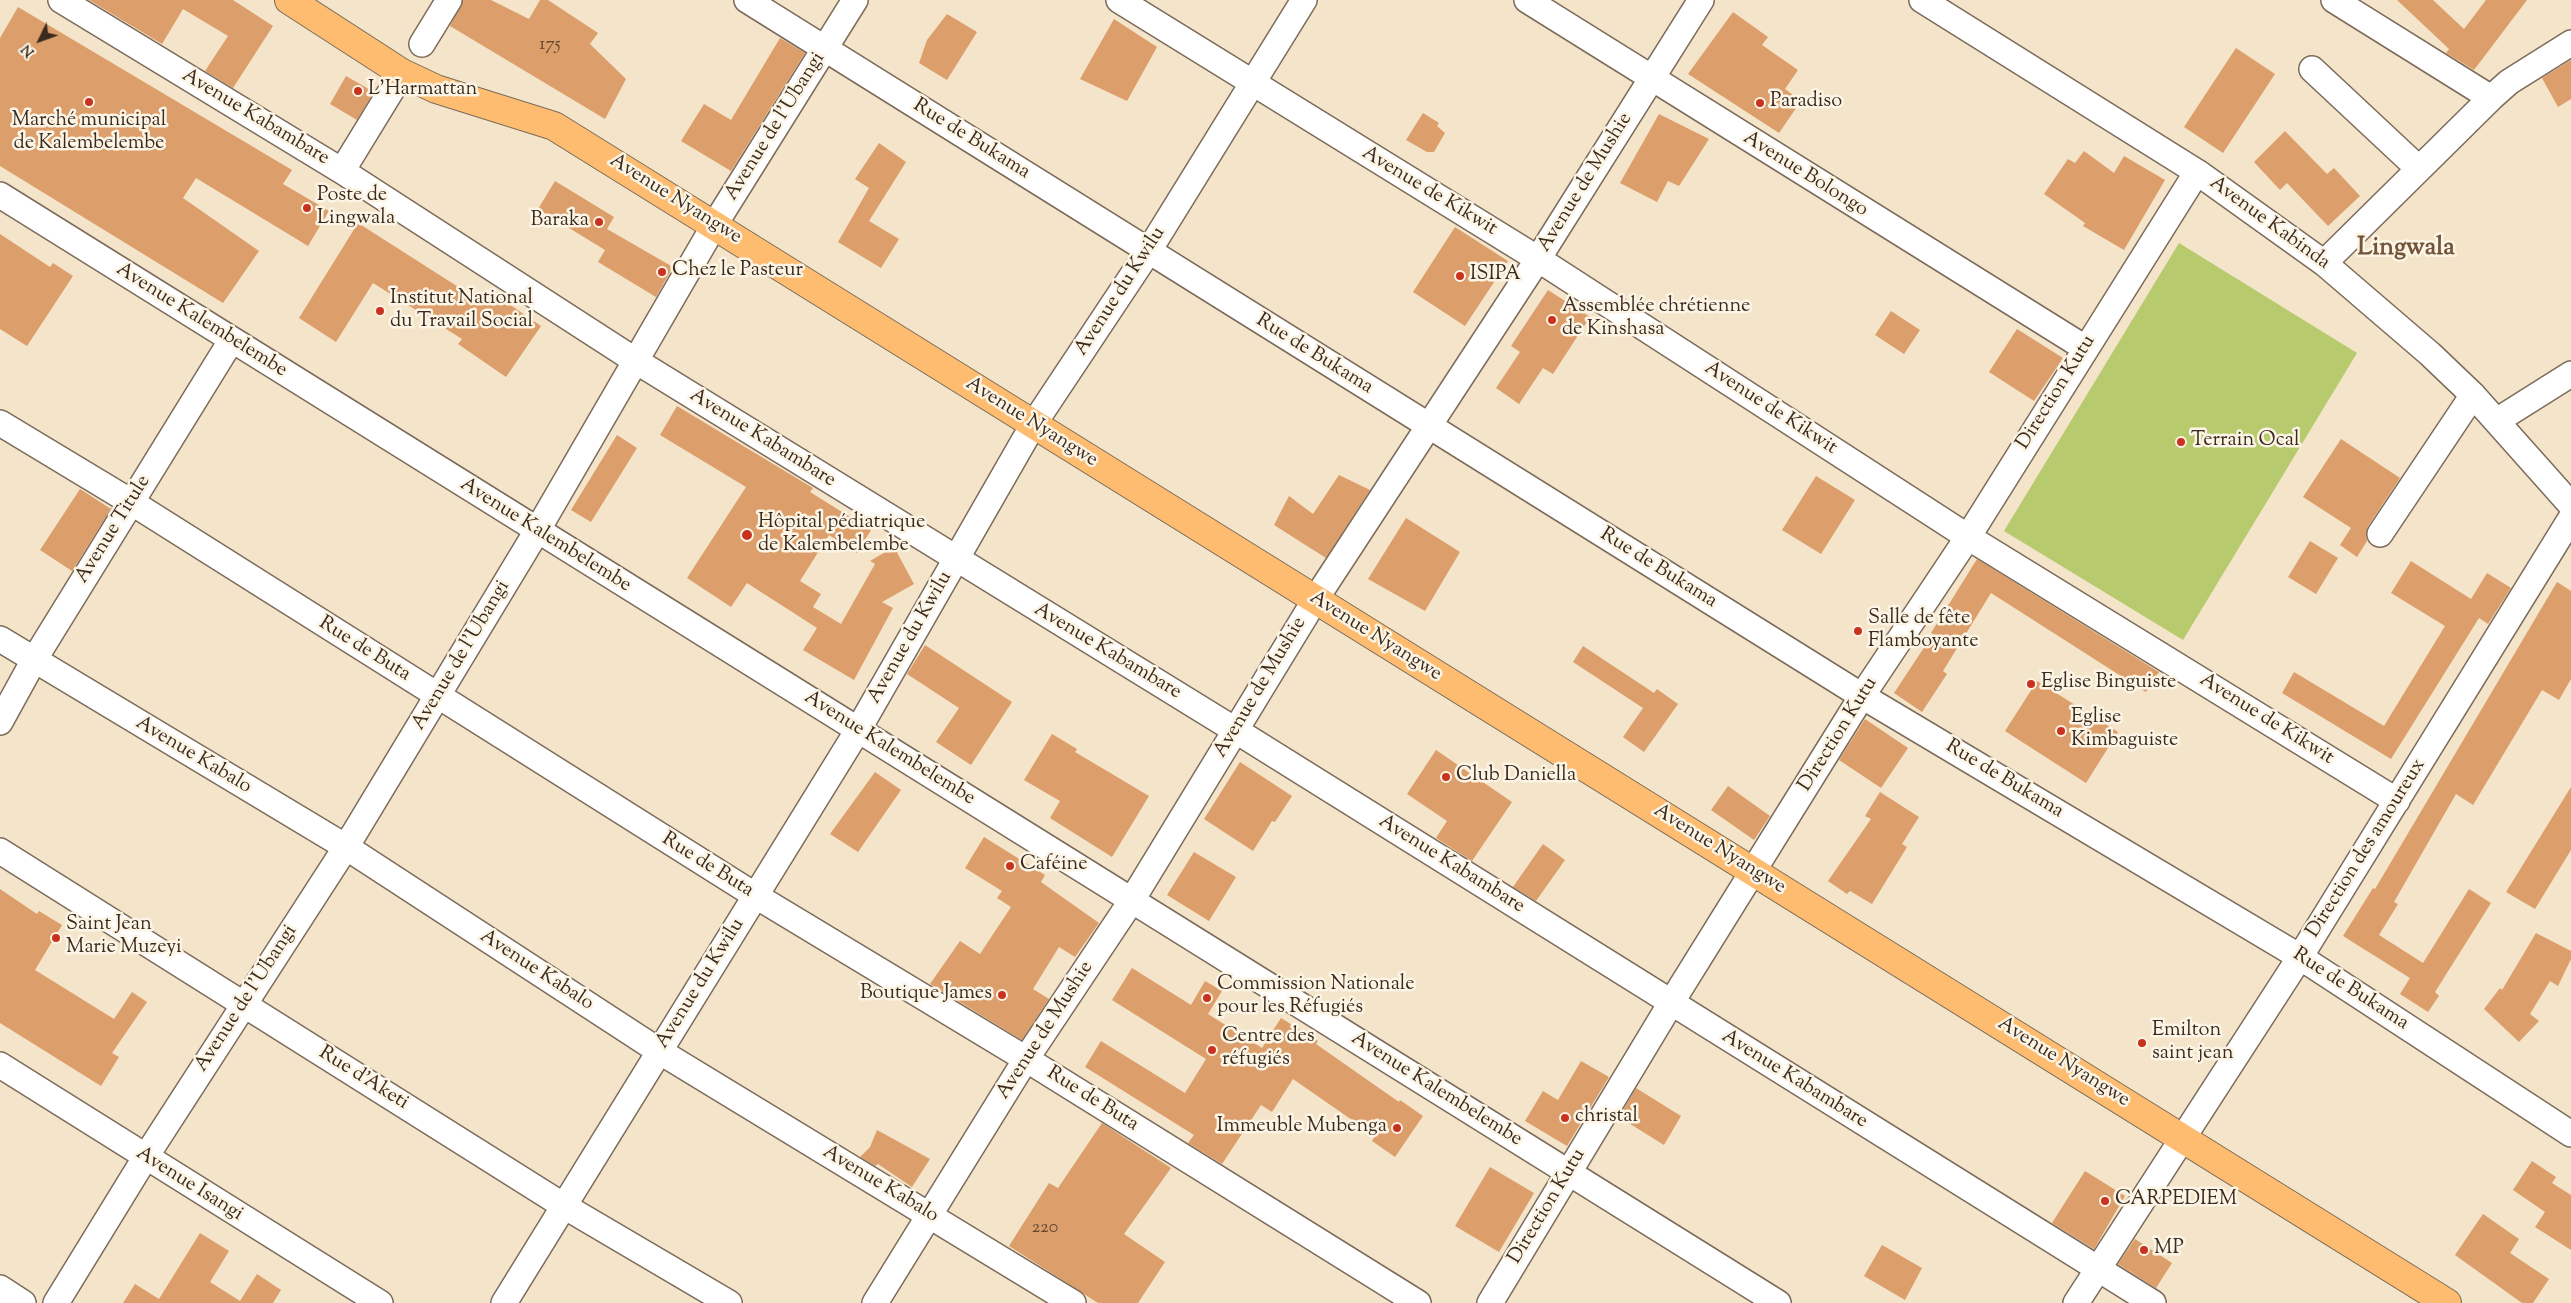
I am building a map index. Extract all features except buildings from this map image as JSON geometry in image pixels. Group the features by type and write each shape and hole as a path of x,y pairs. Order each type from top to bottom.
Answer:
{"main road":[{"name":"Avenue Nyangwe","path":"289,0 402,73 436,89 554,126 715,224 1315,600 2183,1137 2447,1303"}],"street":[{"name":"Avenue Kabambare","path":"60,0 342,170 636,361 956,560 1235,730 2153,1303"},
{"path":"422,44 449,0"},
{"name":"Rue de Bukama","path":"747,0 1862,696 2300,957 2571,1134"},
{"name":"Avenue de l'Ubangi","path":"56,1303 145,1158 346,847 438,697 537,531 715,224 855,0"},
{"name":"Avenue de Kikwit","path":"1119,0 1538,259 1968,537 2398,801"},
{"name":"Avenue du Kwilu","path":"504,1303 858,730 1033,424 1148,252 1304,0"},
{"name":"Avenue Bolongo","path":"1527,0 2085,348"},
{"name":"Avenue de Mushie","path":"875,1303 1026,1059 1132,900 1315,600 1538,259 1701,0"},
{"name":"Avenue Kabinda","path":"1922,0 2197,172 2324,263 2430,354 2473,395 2498,420 2571,505"},
{"path":"2334,0 2491,98"},
{"path":"2324,263 2491,98 2509,82 2571,43"},
{"path":"2312,69 2419,169"},
{"path":"342,170 402,73"},
{"name":"Direction Kutu","path":"1490,1303 1671,1003 1862,696 1968,537 2197,172"},
{"name":"Avenue Kalembelembe","path":"0,195 231,341 1778,1303"},
{"name":"Avenue Titule","path":"0,722 34,660 231,341"},
{"path":"2498,420 2571,374"},
{"path":"2380,534 2473,395"},
{"name":"Rue de Buta","path":"0,423 131,502 756,896 1026,1059 1418,1303"},
{"name":"Direction des amoureux","path":"2076,1303 2300,957 2571,518"},
{"name":"Avenue Kabalo","path":"0,639 346,847 659,1051 1073,1303"},
{"name":"Rue d'Aketi","path":"0,851 564,1206 729,1303"},
{"name":"Avenue Isangi","path":"0,1065 145,1158 380,1303"},
{"path":"0,1288 23,1303"}],"green space":[{"name":"Terrain Ocal","path":"2179,243 2357,353 2183,640 2004,531"}],"place":[{"name":"L'Harmattan","path":"358,91"},
{"name":"Marché municipal de Kalembelembe","path":"89,102"},
{"name":"Paradiso","path":"1760,103"},
{"name":"Poste de Lingwala","path":"307,208"},
{"name":"Baraka","path":"599,222"},
{"name":"Chez le Pasteur","path":"662,272"},
{"name":"ISIPA","path":"1460,276"},
{"name":"Institut National du Travail Social","path":"380,311"},
{"name":"Assemblée chrétienne de Kinshasa","path":"1552,320"},
{"name":"Terrain Ocal","path":"2181,442"},
{"name":"Hôpital pédiatrique de Kalembelembe","path":"747,535"},
{"name":"Salle de fête Flamboyante","path":"1858,631"},
{"name":"Eglise Binguiste","path":"2031,684"},
{"name":"Eglise Kimbaguiste","path":"2061,731"},
{"name":"Club Daniella","path":"1446,777"},
{"name":"Caféine","path":"1010,866"},
{"name":"Saint Jean Marie Muzeyi","path":"56,938"},
{"name":"Boutique James","path":"1002,995"},
{"name":"Commission Nationale pour les Réfugiés","path":"1207,998"},
{"name":"Emilton saint jean","path":"2142,1043"},
{"name":"Centre des réfugiés","path":"1212,1050"},
{"name":"christal","path":"1565,1118"},
{"name":"Immeuble Mubenga","path":"1397,1128"},
{"name":"CARPEDIEM","path":"2105,1201"},
{"name":"MP","path":"2144,1250"}],"district":[{"name":"Lingwala","path":"2406,250"}]}
